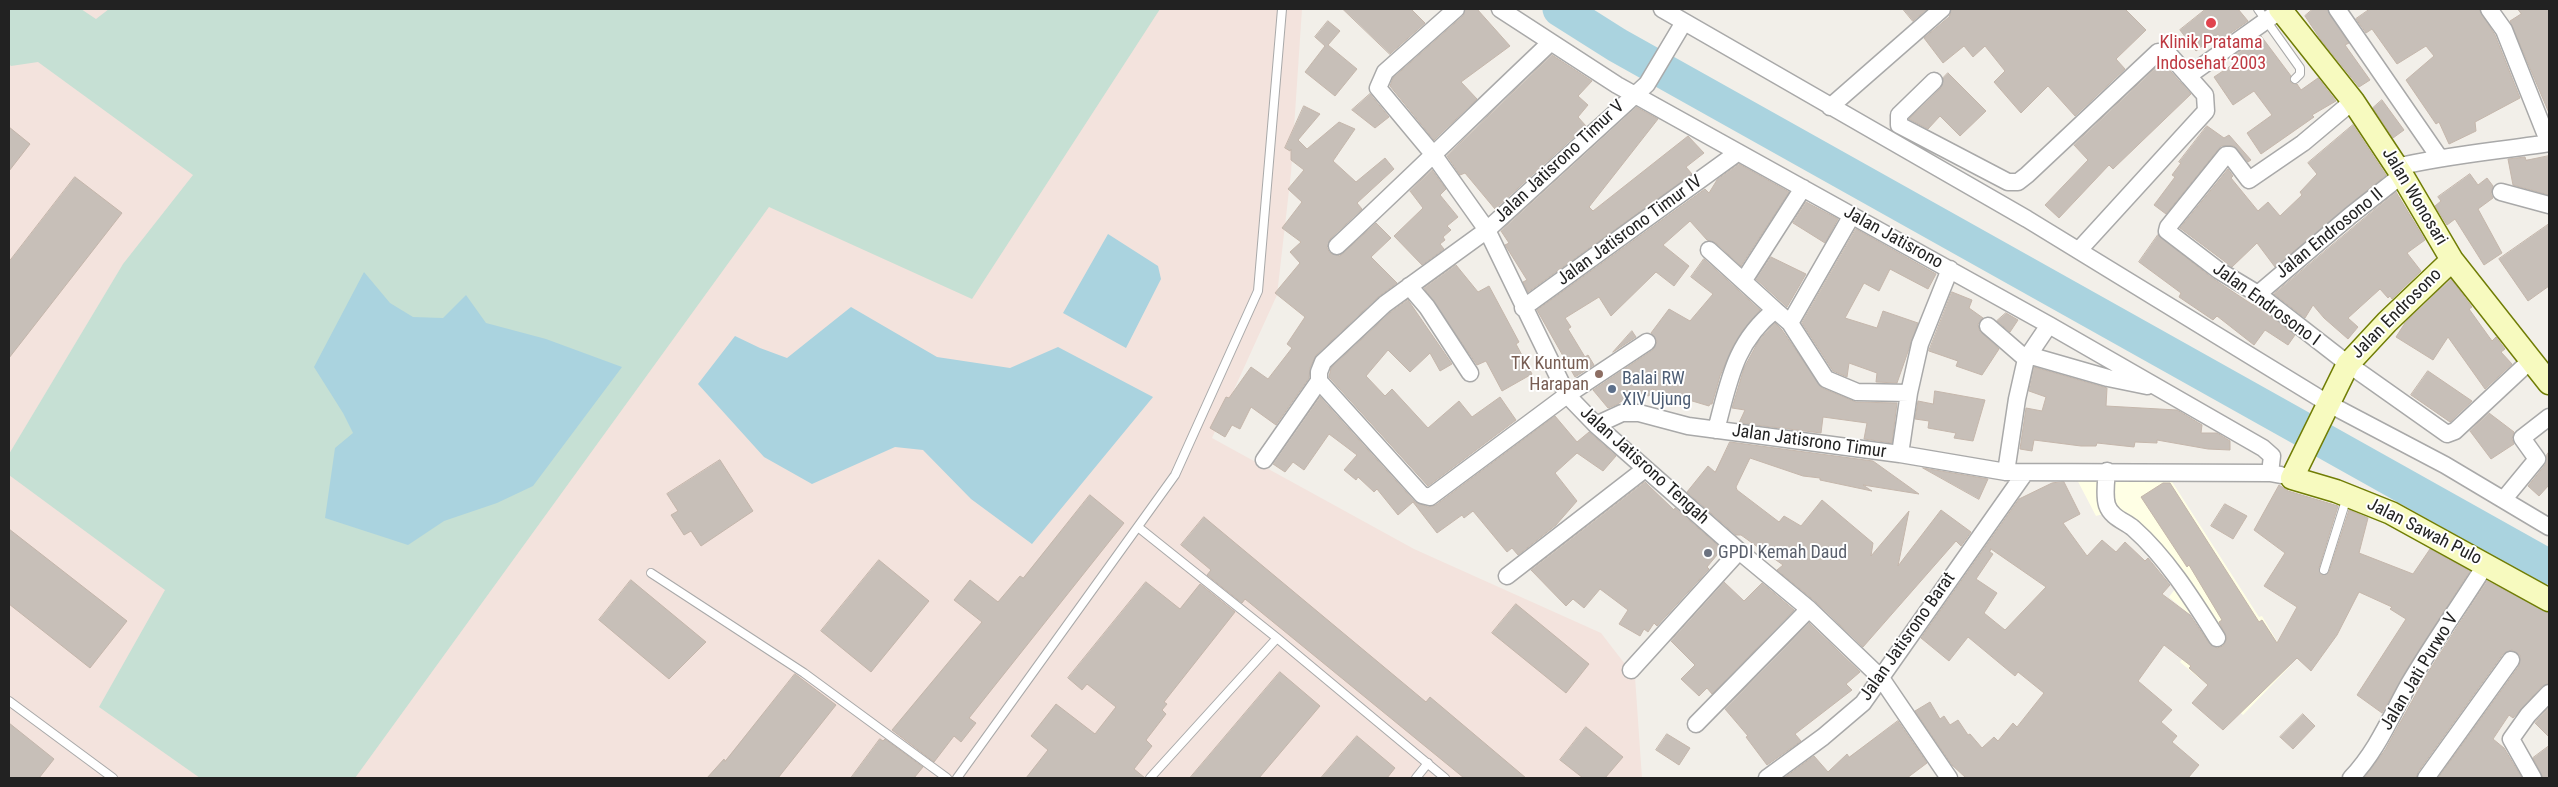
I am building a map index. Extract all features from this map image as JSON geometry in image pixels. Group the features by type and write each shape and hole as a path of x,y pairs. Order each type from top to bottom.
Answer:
{"street":[{"name":"Jalan Jatisrono Tengah","path":"1456,9 1385,72 1378,88 1433,154 1487,230 1523,308 1567,395 1596,425 1644,469 1809,609 1881,678 1949,778"},
{"name":"Jalan Jatisrono","path":"1500,9 1550,43 1634,95 1950,269 2269,452 2273,462 2270,473"},
{"path":"1662,9 2079,250 2326,408 2504,499 2549,528"},
{"path":"1830,107 1942,9"},
{"path":"2337,9 2439,157"},
{"path":"2400,171 2439,157 2469,155 2549,143 2504,30 2489,9"},
{"path":"2188,76 2272,12"},
{"name":"Jalan Wonosari","path":"2272,12 2353,101 2400,171 2452,260 2549,383"},
{"name":"Jalan Jatisrono Timur V","path":"1264,460 1319,377 1323,362 1385,304 1487,230 1647,84 1684,22"},
{"path":"1337,246 1397,192 1433,154 1550,43"},
{"path":"1934,82 1899,115 1899,125 2008,182 2018,182 2027,175 2158,52 2167,52 2205,95 2206,111 2079,250"},
{"name":"Jalan Endrosono I","path":"2353,101 2302,143 2249,180 2230,154 2226,155 2195,191 2167,231 2218,270 2258,294 2348,364 2447,434 2455,431 2530,361"},
{"name":"Jalan Jatisrono Timur IV","path":"1523,308 1737,153"},
{"name":"Jalan Endrosono II","path":"2258,294 2400,171"},
{"path":"1744,280 1803,188"},
{"path":"2501,192 2549,205"},
{"path":"1790,324 1852,215"},
{"path":"1709,250 1790,324 1826,379 1857,392 1909,393"},
{"name":"Jalan Endrosono","path":"2292,478 2348,364 2387,322 2452,260"},
{"path":"1900,454 1909,393 1920,344 1950,269"},
{"path":"1409,286 1427,307 1470,373"},
{"path":"1716,430 1736,357 1755,328 1774,310"},
{"path":"2006,472 2017,398 2027,357 2049,325"},
{"path":"1988,326 2027,357 2108,378 2162,389"},
{"path":"1319,377 1422,494 1430,497 1567,395 1647,342"},
{"name":"Jalan Jatisrono Timur","path":"1596,425 1622,413 1639,413 1688,426 1900,454 2006,472 2025,473"},
{"path":"2504,499 2537,459 2522,438 2549,417"},
{"path":"1506,576 1644,469"},
{"path":"2107,471 2105,493 2107,506 2112,514 2133,528 2161,559 2187,592 2217,638"},
{"path":"2025,473 2107,471 2270,473 2292,478"},
{"name":"Jalan Jatisrono Barat","path":"1766,778 1786,773 1823,737 1863,703 2025,473"},
{"name":"Jalan Sawah Pulo","path":"2292,478 2348,495 2391,513 2549,600"},
{"path":"1631,670 1739,551"},
{"name":"Jalan Jati Purwo V","path":"2351,778 2361,767 2386,729 2409,684 2486,564"},
{"path":"1696,724 1809,609"},
{"path":"2426,778 2512,660"},
{"path":"2533,778 2511,739 2528,715 2549,693"}],"lane":[{"path":"957,778 1175,475 1258,291 1282,9"},
{"path":"2272,12 2300,68 2300,74 2295,79"},
{"path":"2324,570 2348,495"},
{"path":"1138,527 1277,638 1445,778"},
{"path":"651,573 804,673 947,778"},
{"path":"1150,778 1277,638"},
{"path":"9,701 113,778"},
{"path":"1416,778 1428,763"}],"shaded area":[{"path":"9,9 1302,9 1291,173 1277,295 1212,438 1414,549 1601,633 1635,677 1642,778 9,778"},
{"path":"9,9 81,9 96,19 109,9 1160,9 972,299 769,207 355,778 200,778 99,707 165,590 9,475 9,454 123,264 193,175 38,62 11,66 9,64"},
{"path":"2073,472 2169,477 2259,617 2262,616 2291,665 2243,715 2180,662 2211,624 2193,609 2189,614 2169,597 2184,577 2130,529 2109,524 2103,514 2096,516"}],"water":[{"path":"1108,234 1158,266 1161,279 1126,348 1063,313"},
{"path":"364,272 390,303 413,317 443,318 466,295 486,323 546,339 622,367 533,486 497,503 444,521 408,545 325,518 335,448 353,433 343,413 314,367"},
{"path":"851,307 937,357 1010,368 1058,347 1153,397 1032,544 971,499 923,450 895,447 812,484 764,457 698,384 735,336 787,358"}],"building":[{"path":"1343,9 1411,9 1425,23 1390,54"},
{"path":"1466,9 1477,9 1510,46 1461,82 1477,99 1434,140 1390,86 1393,78 1463,16"},
{"path":"1903,9 1927,9 1913,21"},
{"path":"1952,9 2125,9 2146,30 2116,59 2125,69 2075,116 2048,86 2021,113 1994,82 2005,71 1985,46 1973,57 1964,46 1943,63 1924,38 1949,17"},
{"name":"Klinik Pratama Indosehat 2003","path":"2206,9 2238,9 2248,21 2222,39 2218,34 2196,51 2180,30"},
{"path":"2313,9 2327,9 2349,43 2345,45 2370,80 2359,87 2321,40 2305,16"},
{"path":"2370,9 2479,9 2495,35 2520,98 2475,122 2476,131 2449,144 2439,122 2436,124 2406,80 2434,56 2426,46 2397,64 2372,29 2366,33 2356,19"},
{"path":"2518,9 2549,9 2549,113 2510,21 2521,14"},
{"path":"1328,21 1340,31 1328,45 1357,69 1335,96 1305,72 1325,46 1315,37"},
{"path":"2261,36 2291,76 2291,83 2297,84 2301,90 2318,78 2336,101 2312,115 2314,117 2261,154 2247,133 2272,115 2254,91 2233,105 2214,77 2238,61 2234,56"},
{"path":"1552,55 1592,81 1578,96 1588,105 1578,117 1586,126 1495,209 1465,173 1460,175 1447,156"},
{"path":"2162,62 2191,94 2113,169 2109,165 2059,218 2045,205 2088,160 2074,145"},
{"path":"1948,73 1986,111 1960,136 1940,116 1928,129 1909,119 1941,88 1943,78"},
{"path":"1370,94 1389,117 1375,128 1352,110"},
{"path":"2382,100 2404,130 2393,138 2373,108"},
{"path":"1304,106 1320,114 1298,140 1307,149 1339,122 1355,129 1333,161 1356,182 1385,158 1394,169 1357,203 1362,209 1330,239 1327,248 1330,253 1340,256 1376,223 1391,238 1371,257 1397,283 1378,297 1316,355 1310,368 1309,378 1276,425 1251,407 1240,429 1232,425 1225,437 1210,428 1226,397 1229,398 1251,367 1268,379 1292,348 1287,344 1305,317 1275,293 1300,263 1290,252 1301,242 1282,228 1302,202 1288,189 1304,170 1291,160 1291,149 1290,151 1285,148"},
{"path":"1636,107 1658,119 1589,207 1593,211 1688,136 1704,153 1686,167 1692,174 1528,292 1523,282 1527,280 1505,245 1509,243 1501,231"},
{"path":"2353,125 2386,175 2275,267 2257,243 2232,267 2180,228 2228,169 2233,176 2231,178 2258,211 2268,202 2280,216 2302,195 2300,192 2317,174 2308,163"},
{"path":"2207,126 2224,138 2229,135 2251,160 2248,162 2234,146 2221,146 2166,214 2154,205 2175,177 2172,175 2181,163 2179,162"},
{"path":"9,127 30,144 9,171"},
{"path":"2549,156 2549,195 2513,185 2508,159 2525,157 2526,160"},
{"path":"1739,164 1789,192 1741,266 1716,243 1707,240 1690,221 1663,245 1689,266 1674,286 1656,272 1611,316 1599,297 1565,318 1571,327 1568,329 1585,357 1588,355 1594,365 1575,377 1537,310 1705,189 1709,193 1717,180"},
{"path":"1432,170 1446,189 1440,195 1458,217 1447,226 1451,230 1443,237 1445,240 1440,244 1444,249 1422,265 1394,236 1423,208 1410,191"},
{"path":"2470,174 2478,185 2487,178 2493,186 2491,194 2493,198 2478,209 2502,253 2484,265 2455,219 2447,225 2435,206 2441,201 2438,197"},
{"path":"75,177 122,213 9,358 9,262"},
{"path":"2396,192 2425,240 2407,253 2421,271 2392,299 2390,296 2388,298 2380,289 2348,318 2358,327 2348,339 2324,318 2313,305 2305,318 2274,294"},
{"path":"1806,202 1838,219 1825,243 1793,223"},
{"path":"2549,224 2549,286 2528,301 2499,259"},
{"path":"1856,229 1936,274 1928,289 1890,269 1879,291 1864,283 1845,318 1877,328 1883,311 1918,323 1897,383 1876,382 1877,373 1849,363 1847,377 1833,371 1802,323"},
{"path":"2158,235 2212,278 2253,305 2254,303 2295,335 2288,345 2265,330 2254,345 2217,316 2213,320 2179,297 2181,293 2139,262"},
{"path":"1771,257 1806,274 1787,307 1756,279"},
{"path":"1704,259 1760,310 1743,330 1733,346 1720,376 1712,404 1709,406 1652,389 1649,396 1633,392 1618,404 1608,408 1593,390 1653,350 1657,341 1651,333 1669,309 1690,321 1713,294 1691,277"},
{"path":"1456,265 1478,292 1489,286 1519,342 1516,344 1532,374 1502,391 1486,361 1477,365 1424,288"},
{"path":"2451,279 2472,307 2469,309 2492,341 2496,337 2505,349 2501,352 2512,364 2485,389 2448,337 2433,360 2396,337 2405,323"},
{"path":"1952,292 1972,300 1969,308 1983,318 1978,324 1979,330 1999,349 1982,375 1956,366 1958,361 1929,351"},
{"path":"1408,300 1452,364 1440,371 1430,353 1410,372 1388,350 1366,376 1385,396 1392,389 1428,428 1459,401 1472,417 1500,397 1516,420 1428,486 1329,377 1331,368 1391,312"},
{"path":"2006,313 2018,320 2010,332 1997,321"},
{"path":"1775,323 1782,330 1822,388 1856,402 1897,403 1892,443 1864,439 1867,423 1823,417 1821,433 1739,423 1745,410 1732,408 1744,368 1758,342"},
{"path":"1632,331 1636,337 1613,352"},
{"path":"2034,367 2107,388 2106,406 2177,410 2202,425 2201,433 2217,433 2230,441 2230,450 2208,449 2157,440 2157,443 2135,442 2134,447 2097,443 2096,446 2081,446 2034,440 2032,451 2020,449 2026,408 2042,411 2046,397 2029,391"},
{"path":"2428,371 2472,401 2450,422 2411,395"},
{"path":"1935,391 1985,400 1973,441 1954,438 1956,433 1928,428 1929,421 1915,419 1918,401 1933,404"},
{"path":"1320,397 1415,502 1428,507 1436,505 1555,416 1577,442 1589,432 1616,456 1603,471 1577,453 1555,473 1577,501 1556,525 1518,555 1512,548 1507,552 1473,511 1464,518 1462,515 1437,533 1413,502 1398,515 1377,489 1374,492 1358,477 1356,480 1344,470 1357,455 1329,434 1304,470 1293,462 1285,472 1273,464"},
{"path":"2489,413 2514,432 2512,439 2514,444 2491,459 2470,431"},
{"path":"1730,442 1873,461 1919,494 1863,485 1872,491 1820,480 1820,478 1803,476 1750,458 1736,487 1737,490 1779,522 1784,516 1801,526 1822,500 1873,543 1871,556 1909,511 1898,566 1941,510 1971,532 1961,546 1956,541 1863,647 1816,602 1777,570 1783,565 1741,535 1736,535 1687,492 1708,466 1715,472"},
{"path":"2549,452 2549,485 2539,496 2528,486 2545,465 2546,456"},
{"path":"720,460 753,511 701,546 691,531 684,535 671,515 678,511 667,494"},
{"path":"1923,468 1988,479 1979,499"},
{"path":"1645,482 1674,510 1675,508 1722,549 1707,567 1709,569 1657,626 1654,623 1648,632 1644,629 1640,636 1619,624 1628,610 1600,589 1584,608 1573,599 1566,606 1531,570"},
{"path":"2064,482 2080,514 2063,523 2087,556 2102,540 2116,552 2125,542 2145,561 2148,558 2170,585 2162,594 2190,615 2209,643 2217,648 2223,646 2227,638 2219,622 2222,620 2189,565 2187,567 2141,497 2163,483 2170,483 2259,622 2262,620 2277,643 2297,607 2264,586 2285,553 2254,530 2279,485 2288,491 2338,506 2319,568 2322,575 2329,572 2349,510 2368,518 2359,553 2413,574 2430,549 2470,571 2410,664 2382,713 2357,695 2406,619 2390,609 2392,607 2359,592 2337,635 2311,671 2297,658 2223,730 2192,703 2208,685 2189,668 2191,666 2164,645 2138,681 2172,710 2161,722 2177,736 2172,742 2199,765 2188,778 1966,778 1952,765 1915,711 1930,702 1940,719 1944,716 1950,725 1958,720 1968,735 1970,734 1982,748 1994,737 1998,741 2013,723 2017,727 2044,693 2018,672 2015,676 1968,637 1949,661 1921,638 2019,499 2052,483","holes":["1991,549 2046,587 2005,630 1984,613 1997,593 1976,579 1993,554 1990,552"]},
{"path":"1090,495 1124,523 969,718 976,723 961,742 954,736 934,762 892,730 982,622 954,600 970,580 998,602 1020,576 1023,578"},
{"path":"2225,504 2247,516 2233,539 2211,526"},
{"path":"1204,517 1426,702 1430,697 1526,778 1464,778 1245,599 1242,603 1207,575 1211,570 1181,545"},
{"path":"9,529 127,621 90,668 9,604"},
{"path":"879,560 929,601 871,672 821,631"},
{"path":"631,580 706,642 669,679 599,620"},
{"path":"2487,581 2549,613 2549,683 2542,686 2513,718 2509,715 2493,739 2504,748 2522,778 2438,778 2519,666 2520,655 2512,650 2503,654 2418,772 2416,778 2364,778 2385,750 2427,674"},
{"path":"1146,582 1180,609 1200,584 1235,612 1164,702 1167,704 1162,710 1166,714 1146,740 1152,746 1134,769 1145,778 1026,778 1048,750 1031,736 1056,704 1095,734 1116,707 1087,684 1082,690 1068,678"},
{"path":"1724,582 1744,601 1762,583 1794,610 1712,694 1707,688 1699,696 1681,679 1695,665 1671,641"},
{"path":"1516,604 1589,664 1566,693 1492,633"},
{"path":"1809,623 1860,672 1846,684 1852,690 1795,734 1801,741 1767,765 1746,737 1748,736 1725,709"},
{"path":"1280,672 1320,706 1259,778 1190,778"},
{"path":"795,674 836,705 778,778 707,778 724,759 725,761"},
{"path":"2549,707 2549,737 2535,723"},
{"path":"2303,714 2315,726 2293,749 2280,737"},
{"path":"1898,721 1927,763 1907,778 1784,778 1814,756 1828,772 1847,754 1849,757"},
{"path":"9,723 54,759 39,778 9,778"},
{"path":"1586,727 1623,757 1605,778 1583,778 1560,760"},
{"path":"1667,734 1690,748 1679,765 1656,750"},
{"path":"1357,736 1395,768 1387,778 1321,778"},
{"path":"880,739 883,741 885,739 923,767 914,778 851,778"},
{"path":"2549,746 2549,778 2543,778 2533,758"}],"waterway":[{"path":"1560,9 1617,45 2549,567"}],"place":[{"name":"Klinik Pratama Indosehat 2003","path":"2211,23"},
{"name":"TK Kuntum Harapan","path":"1599,374"},
{"name":"Balai RW XIV Ujung","path":"1612,389"},
{"name":"GPDI Kemah Daud","path":"1708,553"}]}
